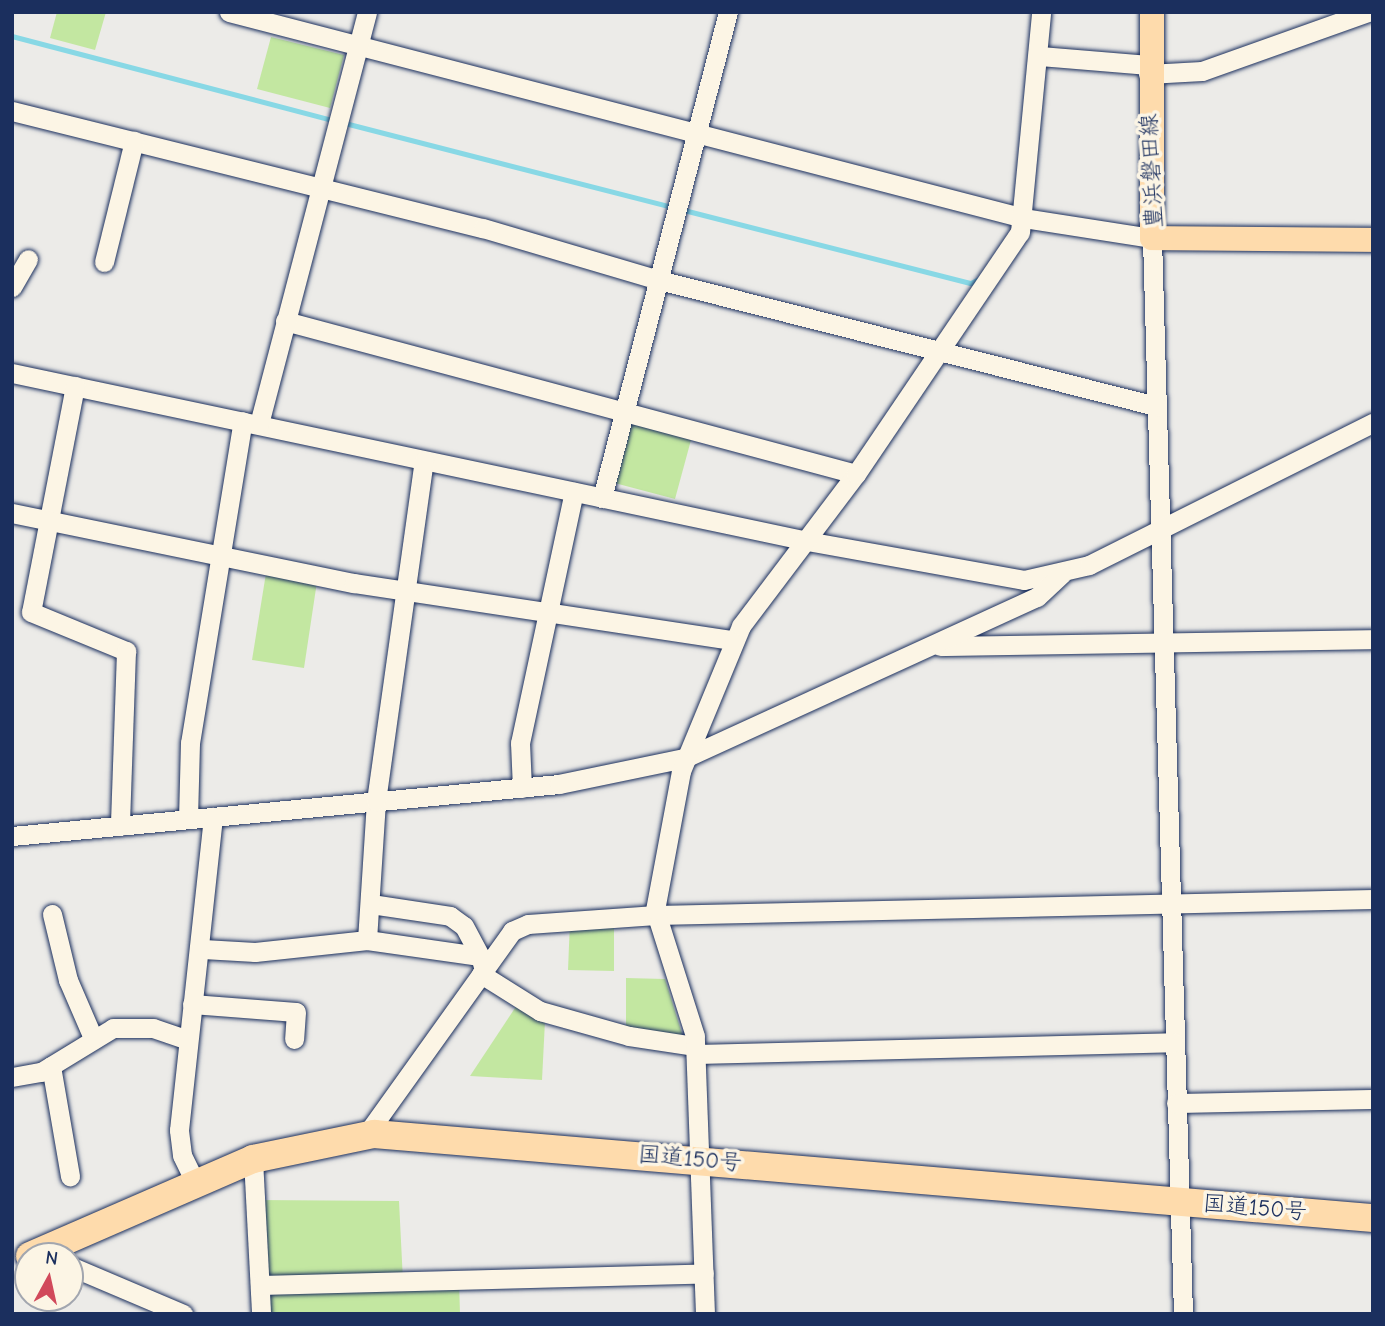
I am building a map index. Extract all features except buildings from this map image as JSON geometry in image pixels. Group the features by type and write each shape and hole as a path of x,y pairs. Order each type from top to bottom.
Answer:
{"highway":[{"name":"国道150号","path":"65,1242 253,1159 366,1135 449,1136 1373,1218"}],"main road":[{"name":"豊浜磐田線","path":"1152,12 1149,70 1152,238 1373,240"}],"street":[{"path":"229,12 1024,218 1152,238 1167,905 1183,1314"},
{"path":"188,819 190,743 219,557 251,423 285,321 366,12"},
{"path":"602,498 728,12"},
{"path":"705,1314 696,1050 656,915 685,758 733,640 856,474 1024,218 1040,56 1041,12"},
{"path":"1040,56 1149,70 1202,71 1367,12"},
{"path":"12,111 320,188 659,280 1156,406"},
{"path":"104,262 134,141"},
{"path":"12,287 28,259"},
{"path":"285,321 856,474"},
{"path":"12,373 807,541 1024,580 1062,574 1373,423"},
{"path":"75,386 52,520 31,612 125,652 120,826"},
{"path":"1352,433 1373,439"},
{"path":"367,940 376,801 424,461"},
{"path":"522,788 520,743 574,492"},
{"path":"12,513 219,557 406,592 733,640"},
{"path":"12,836 522,788 685,758 935,646 1037,597 1062,574"},
{"path":"935,646 1161,645 1373,639"},
{"path":"196,1184 182,1155 179,1130 185,1039 203,948 213,817"},
{"path":"366,1135 482,967 512,931 528,924 656,915 1373,899"},
{"path":"371,904 450,916 464,926 482,967"},
{"path":"52,914 68,980 93,1038"},
{"path":"203,948 255,952 367,940 482,967 540,1011 629,1036 696,1050 1174,1042"},
{"path":"192,1004 296,1012 294,1039"},
{"path":"12,1077 51,1066 93,1038 130,1025 185,1039"},
{"path":"51,1066 69,1176"},
{"path":"1176,1103 1373,1099"},
{"path":"253,1159 261,1314"},
{"path":"84,1272 183,1314"},
{"path":"260,1285 704,1273"}],"green space":[{"path":"57,12 106,12 95,50 50,38"},
{"path":"271,37 344,55 330,108 257,89"},
{"path":"623,420 691,440 675,499 607,481"},
{"path":"267,567 318,575 304,668 252,660"},
{"path":"614,918 614,971 568,970 570,921"},
{"path":"626,978 665,979 684,1040 626,1031"},
{"path":"517,1005 545,1021 542,1080 470,1076"},
{"path":"255,1200 399,1201 403,1281 459,1280 460,1314 261,1314"}],"waterway":[{"path":"12,36 333,120"},
{"path":"345,123 672,207"},
{"path":"684,210 971,283 979,279"}]}
